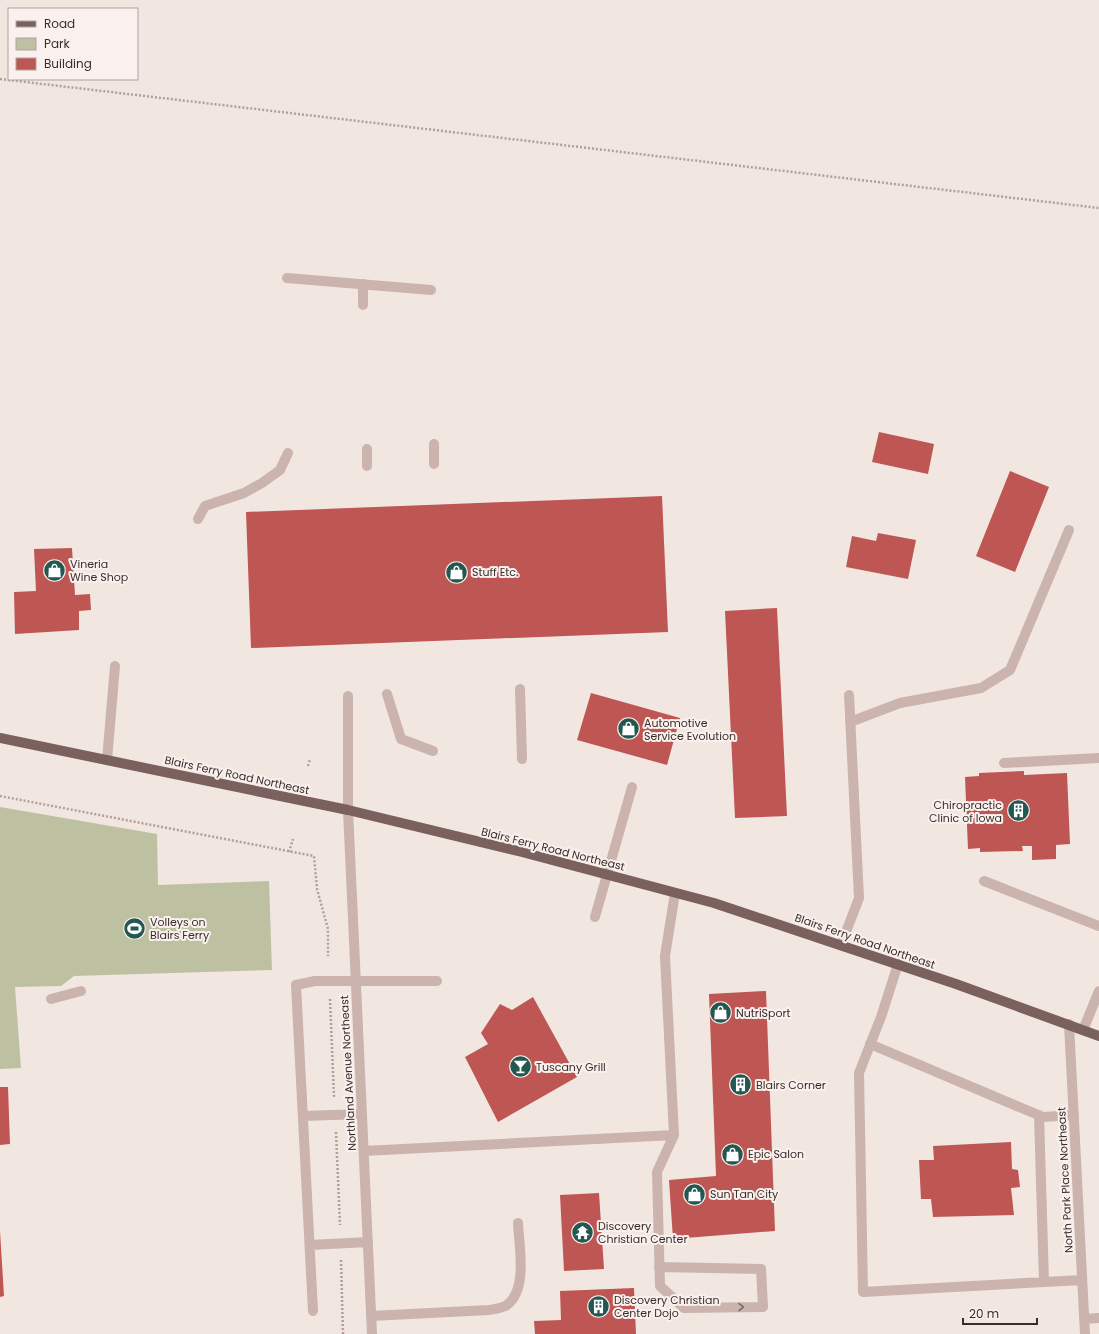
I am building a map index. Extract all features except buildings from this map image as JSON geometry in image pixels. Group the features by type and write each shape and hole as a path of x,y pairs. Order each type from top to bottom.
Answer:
{"main road":[{"name":"Blairs Ferry Road Northeast","path":"0,738 348,810 714,903 898,964 1099,1036"}],"street":[{"path":"287,278 431,290"},
{"path":"363,284 363,305"},
{"path":"434,444 434,464"},
{"path":"367,449 367,466"},
{"path":"198,519 205,506 244,493 280,470 288,453"},
{"path":"850,722 900,703 981,688 1010,670 1069,530"},
{"path":"107,760 115,666"},
{"path":"520,689 522,759"},
{"path":"387,694 401,739 432,752"},
{"path":"841,945 859,898 848,695"},
{"name":"Northland Avenue Northeast","path":"348,696 348,810 372,1334"},
{"path":"1004,763 1099,758"},
{"path":"595,917 632,787"},
{"path":"984,881 1099,926"},
{"path":"659,1267 761,1269 763,1307 684,1308 660,1286 659,1267 657,1172 674,1135 664,956 676,893"},
{"path":"898,964 859,1074 863,1292 1082,1280"},
{"path":"313,1310 296,985 315,981 437,981"},
{"path":"51,999 81,991"},
{"path":"1085,1031 1099,991"},
{"name":"North Park Place Northeast","path":"1069,1024 1085,1334"},
{"path":"870,1044 1043,1117 1074,1115"},
{"path":"303,1116 362,1114"},
{"path":"1039,1115 1044,1282"},
{"path":"364,1151 674,1135"},
{"path":"371,1316 489,1310 506,1306 514,1298 520,1286 518,1223"},
{"path":"310,1246 368,1242"},
{"path":"1084,1319 1099,1318"}],"path":[{"path":"9,80 1099,208"},
{"path":"308,766 310,760"},
{"path":"0,796 314,856 317,889 328,929 328,956"},
{"path":"289,852 293,839"},
{"path":"330,996 341,1244 343,1334"}],"green space":[{"name":"Volleys on Blairs Ferry","path":"0,807 157,834 158,885 269,881 272,970 74,976 61,986 15,987 21,1068 0,1069"}],"place":[{"name":"Vineria Wine Shop","path":"54,570"},
{"name":"Stuff Etc.","path":"457,572"},
{"name":"Automotive Service Evolution","path":"629,729"},
{"name":"Chiropractic Clinic of Iowa","path":"1018,811"},
{"name":"Volleys on Blairs Ferry","path":"135,928"},
{"name":"NutriSport","path":"721,1013"},
{"name":"Tuscany Grill","path":"521,1067"},
{"name":"Blairs Corner","path":"741,1085"},
{"name":"Epic Salon","path":"733,1154"},
{"name":"Sun Tan City","path":"694,1194"},
{"name":"Discovery Christian Center","path":"582,1232"},
{"name":"Discovery Christian Center Dojo","path":"598,1306"}]}
